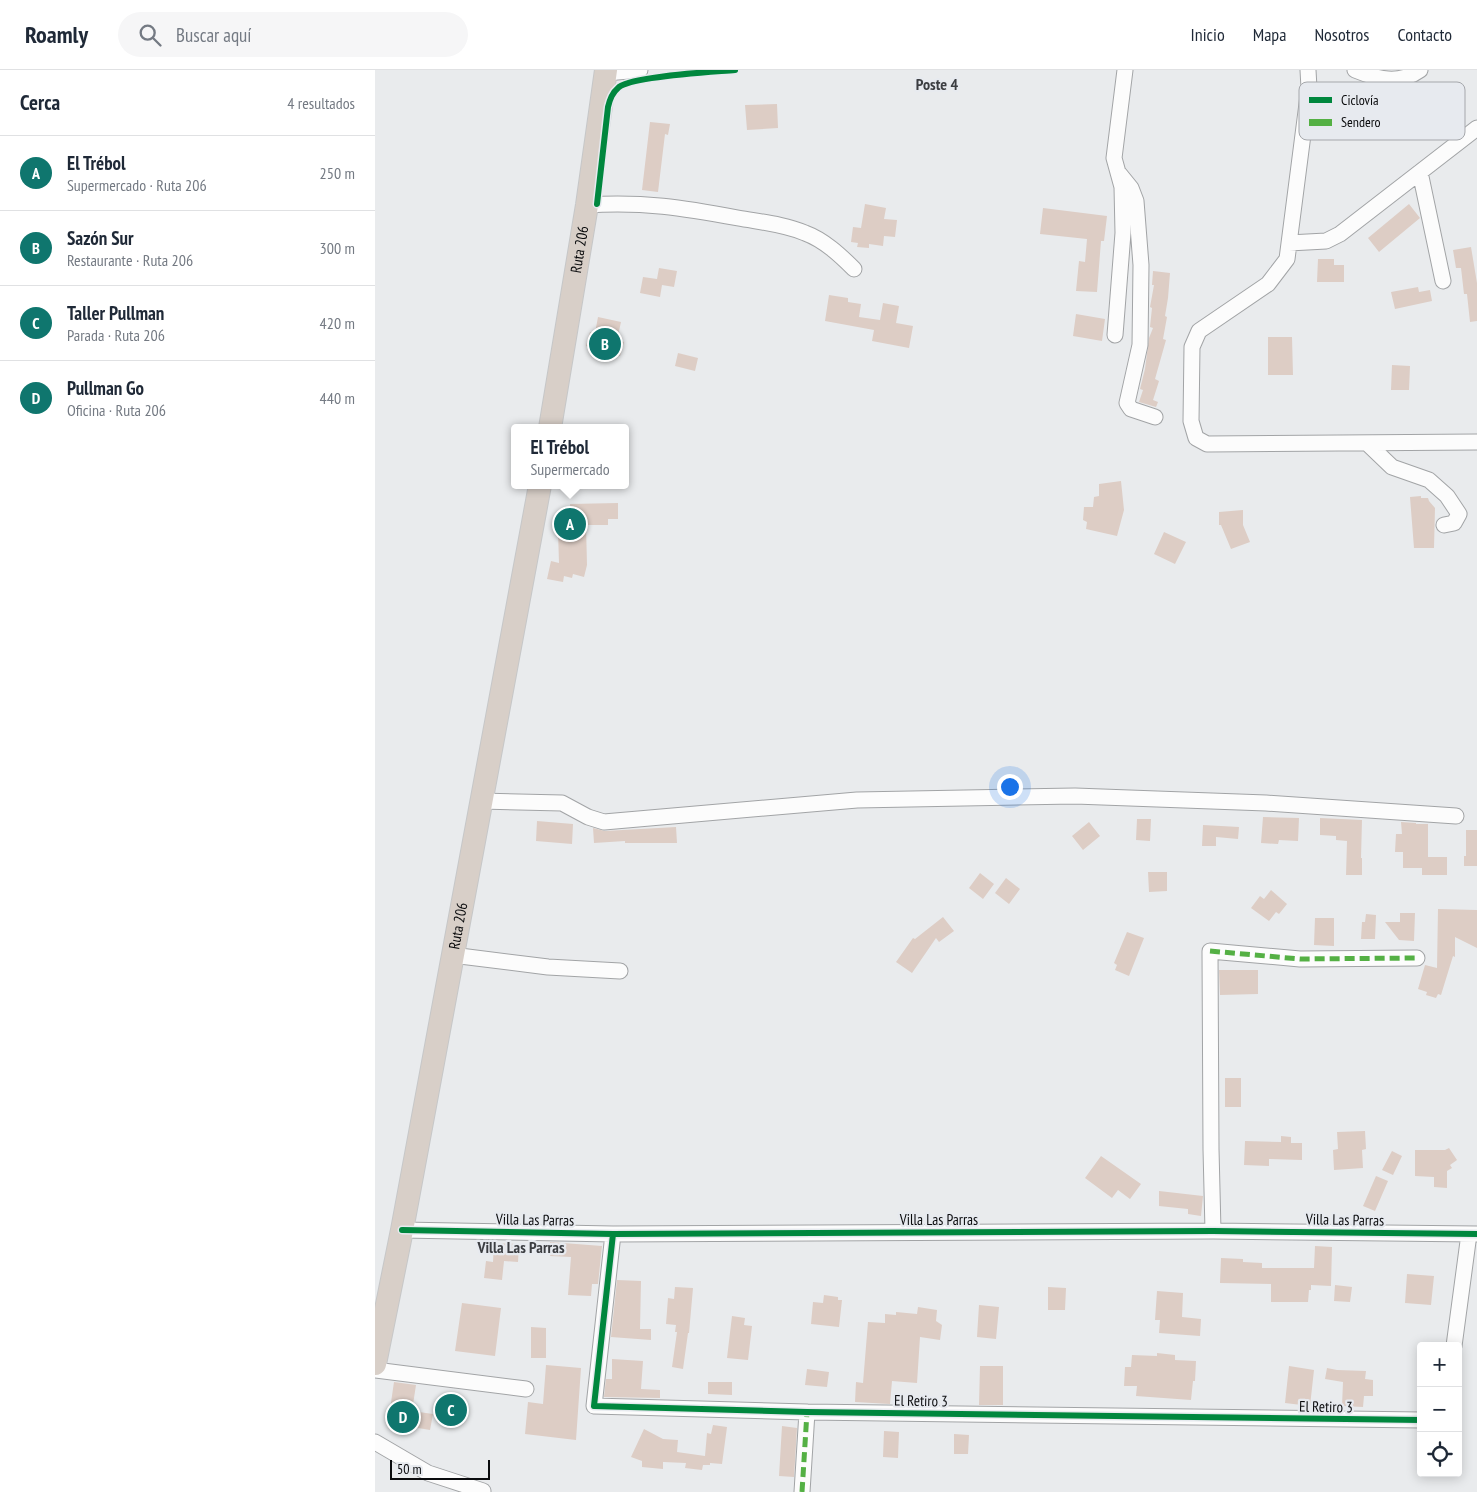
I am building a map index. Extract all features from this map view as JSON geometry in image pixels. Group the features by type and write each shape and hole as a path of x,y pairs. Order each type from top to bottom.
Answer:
{"highway":[{"name":"Ruta 206","path":"550,424 587,204 606,71"},
{"name":"Ruta 206","path":"375,1364 402,1230 538,489"}],"street":[{"path":"606,71 640,70"},
{"path":"1115,335 1123,233 1122,187 1114,158 1125,70"},
{"path":"1355,70 1370,76 1394,80 1406,78 1420,70"},
{"path":"1465,137 1477,128"},
{"path":"1302,140 1287,259 1268,284 1199,331 1192,347 1191,421 1196,438 1207,444 1477,442"},
{"path":"1289,243 1326,241 1340,234 1461,140"},
{"path":"1118,172 1131,188 1135,201 1141,282 1140,345 1127,403 1131,410 1155,417"},
{"path":"1420,172 1443,281"},
{"path":"587,204 637,203 664,205 774,224 806,233 836,251 854,269"},
{"path":"1369,444 1392,467 1429,480 1447,496 1459,514 1454,523 1444,525"},
{"path":"480,801 562,803 587,817 604,822 857,800 1075,796 1266,803 1457,816"},
{"path":"1213,1231 1210,952 1300,959 1417,958"},
{"path":"452,955 548,967 620,972"},
{"name":"Villa Las Parras","path":"402,1230 613,1234 1213,1231 1473,1234"},
{"name":"El Retiro 3","path":"613,1234 594,1406 807,1412 1417,1420"},
{"path":"1455,1342 1473,1234"},
{"path":"375,1370 526,1390"},
{"path":"802,1492 807,1412"},
{"path":"375,1442 428,1473 483,1491"}],"building":[{"path":"777,104 778,128 747,130 745,105"},
{"path":"650,122 670,124 668,135 665,134 658,192 642,190"},
{"path":"865,204 886,208 884,219 897,220 895,237 884,236 883,246 869,244 869,248 857,247 858,243 851,242 853,227 861,228"},
{"path":"1409,204 1420,218 1379,252 1368,238"},
{"path":"1043,208 1107,216 1104,241 1101,241 1097,292 1076,291 1079,261 1085,262 1087,239 1040,234"},
{"path":"1471,247 1477,283 1477,321 1470,322 1467,294 1464,294 1461,268 1456,268 1453,250"},
{"path":"1318,259 1334,259 1334,265 1344,265 1344,282 1317,282"},
{"path":"659,268 677,271 674,287 662,285 660,297 640,293 643,277 657,279"},
{"path":"1153,271 1170,273 1165,316 1167,317 1163,339 1166,340 1155,379 1159,381 1153,400 1158,402 1156,407 1139,402 1143,390 1140,389 1149,338 1153,328 1150,327 1152,308 1150,307 1154,285 1152,285"},
{"path":"1418,287 1419,292 1430,290 1432,301 1395,309 1391,292"},
{"path":"829,295 848,298 848,302 861,304 859,317 880,320 883,303 899,306 896,323 913,326 909,348 872,341 874,330 825,321"},
{"path":"1076,314 1105,319 1102,341 1073,336"},
{"path":"598,317 621,322 617,340 624,342 620,356 586,346 590,332 595,333"},
{"path":"1268,337 1292,337 1293,375 1268,375"},
{"path":"678,353 698,358 695,371 675,366"},
{"path":"1392,365 1410,366 1409,390 1391,390"},
{"path":"1121,481 1124,510 1117,536 1086,529 1087,522 1083,520 1084,507 1093,507 1094,497 1099,496 1099,484"},
{"path":"1421,496 1421,498 1428,498 1435,508 1434,548 1414,548 1410,497"},
{"path":"618,503 618,519 608,519 608,525 586,525 587,565 584,577 573,574 572,578 564,576 563,582 547,579 551,561 559,563 558,531 556,531 555,516 571,515 570,504"},
{"path":"1243,510 1243,525 1250,542 1231,549 1221,525 1219,525 1219,512"},
{"path":"1164,532 1186,542 1175,564 1154,554"},
{"path":"1263,817 1299,818 1298,841 1279,840 1278,844 1261,843"},
{"path":"1320,818 1362,820 1362,875 1346,875 1347,841 1336,840 1336,836 1320,835"},
{"path":"1137,819 1151,819 1150,841 1136,840"},
{"path":"537,821 573,824 572,844 536,841"},
{"path":"1089,822 1100,836 1083,850 1072,836"},
{"path":"1401,822 1428,824 1428,857 1447,857 1447,875 1422,875 1422,868 1403,868 1403,852 1395,852 1396,834 1402,834"},
{"path":"1203,825 1239,827 1238,839 1216,837 1216,846 1202,846"},
{"path":"676,827 677,843 625,843 625,841 594,843 593,828 605,831"},
{"path":"1466,830 1477,830 1477,866 1464,866"},
{"path":"1148,872 1167,872 1167,891 1149,892"},
{"path":"980,873 994,884 983,899 969,888"},
{"path":"1006,878 1020,889 1009,904 995,893"},
{"path":"1271,890 1287,904 1279,914 1276,912 1269,921 1251,908 1260,896 1264,899"},
{"path":"1438,909 1477,910 1477,948 1455,937 1455,957 1453,956 1441,995 1438,994 1436,998 1426,995 1427,992 1418,989 1425,965 1437,968"},
{"path":"1400,913 1415,913 1414,941 1399,940 1385,922 1400,922"},
{"path":"1366,914 1376,915 1375,939 1361,939 1362,922 1365,922"},
{"path":"943,917 954,931 939,942 936,938 912,973 896,962 913,938 915,939"},
{"path":"1315,918 1334,918 1334,946 1314,945"},
{"path":"1127,932 1144,938 1129,976 1115,970 1117,965 1114,963"},
{"path":"1219,970 1258,970 1258,994 1220,995"},
{"path":"1225,1078 1241,1078 1241,1107 1225,1107"},
{"path":"1365,1131 1366,1149 1362,1150 1363,1168 1334,1170 1333,1150 1338,1149 1337,1132"},
{"path":"1281,1136 1291,1137 1291,1143 1302,1143 1302,1160 1269,1159 1269,1166 1244,1165 1245,1141 1281,1142"},
{"path":"1449,1148 1457,1160 1450,1165 1452,1168 1447,1171 1447,1188 1434,1187 1434,1177 1415,1176 1415,1150 1445,1150"},
{"path":"1392,1151 1402,1156 1393,1175 1382,1170"},
{"path":"1101,1156 1141,1184 1130,1199 1118,1190 1112,1198 1085,1178"},
{"path":"1376,1176 1388,1181 1375,1211 1363,1206"},
{"path":"1159,1191 1203,1196 1201,1216 1188,1214 1188,1209 1159,1206"},
{"path":"550,1242 602,1246 598,1284 592,1284 591,1296 568,1295 571,1257 550,1256"},
{"path":"494,1243 519,1244 518,1262 504,1261 502,1280 484,1278 486,1261 493,1262"},
{"path":"1315,1246 1332,1247 1331,1286 1311,1285 1308,1302 1271,1302 1271,1284 1220,1283 1221,1258 1243,1259 1243,1262 1262,1263 1262,1268 1314,1268"},
{"path":"1407,1274 1434,1276 1431,1305 1405,1303"},
{"path":"617,1280 641,1281 640,1329 651,1329 651,1340 611,1337"},
{"path":"1335,1285 1352,1287 1350,1302 1334,1301"},
{"path":"675,1287 693,1288 689,1333 683,1369 672,1367 677,1332 675,1332 676,1325 666,1324 668,1298 674,1299"},
{"path":"1048,1287 1066,1288 1065,1310 1048,1310"},
{"path":"1157,1291 1183,1293 1182,1317 1201,1319 1200,1336 1159,1333 1160,1320 1155,1320"},
{"path":"824,1295 838,1297 838,1300 842,1300 839,1327 811,1324 813,1302 823,1303"},
{"path":"462,1303 501,1308 495,1356 455,1351"},
{"path":"979,1305 999,1307 996,1339 977,1337"},
{"path":"918,1307 937,1310 936,1321 942,1325 940,1340 920,1337 917,1383 892,1381 890,1404 855,1402 856,1382 863,1383 868,1322 885,1323 885,1314 896,1315 896,1312 917,1314"},
{"path":"732,1316 745,1318 744,1325 752,1326 748,1360 727,1358"},
{"path":"531,1327 546,1328 546,1358 531,1358"},
{"path":"1157,1353 1175,1355 1175,1360 1196,1361 1195,1381 1193,1381 1191,1400 1136,1396 1137,1386 1124,1386 1125,1367 1131,1367 1132,1355 1157,1356"},
{"path":"612,1359 643,1361 641,1389 660,1390 660,1398 604,1397 606,1379 612,1379"},
{"path":"546,1365 581,1368 576,1440 525,1434 528,1402 543,1404"},
{"path":"980,1366 1003,1366 1003,1405 979,1405"},
{"path":"1289,1366 1314,1370 1310,1406 1285,1403"},
{"path":"1327,1368 1366,1371 1365,1379 1373,1380 1373,1396 1364,1396 1363,1407 1342,1406 1343,1382 1325,1379"},
{"path":"807,1369 829,1372 827,1387 805,1385"},
{"path":"394,1382 416,1385 412,1411 433,1414 430,1430 388,1423"},
{"path":"708,1382 732,1382 732,1395 708,1394"},
{"path":"713,1425 727,1427 722,1464 710,1463 710,1465 703,1465 702,1470 685,1468 686,1463 663,1462 663,1469 642,1467 642,1461 631,1457 644,1429 663,1439 678,1440 677,1452 705,1456 707,1433 711,1434"},
{"path":"782,1426 797,1428 794,1477 779,1476"},
{"path":"884,1431 899,1432 898,1458 883,1457"},
{"path":"954,1434 969,1435 968,1454 954,1454"}],"marked path":[{"path":"1210,951 1300,959 1417,958"},
{"path":"802,1492 807,1412"}],"cycle path":[{"path":"597,204 608,107 612,96 619,87 627,83 656,77 735,70"},
{"path":"402,1230 613,1234 1213,1231 1477,1234"},
{"path":"613,1234 594,1406 807,1412 1417,1420"}],"place":[{"name":"Sazón Sur","path":"605,344"},
{"name":"El Trébol","path":"570,524"},
{"name":"Taller Pullman","path":"451,1410"},
{"name":"Pullman Go","path":"403,1417"}],"district":[{"name":"Poste 4","path":"937,84"},
{"name":"Villa Las Parras","path":"521,1247"}]}
